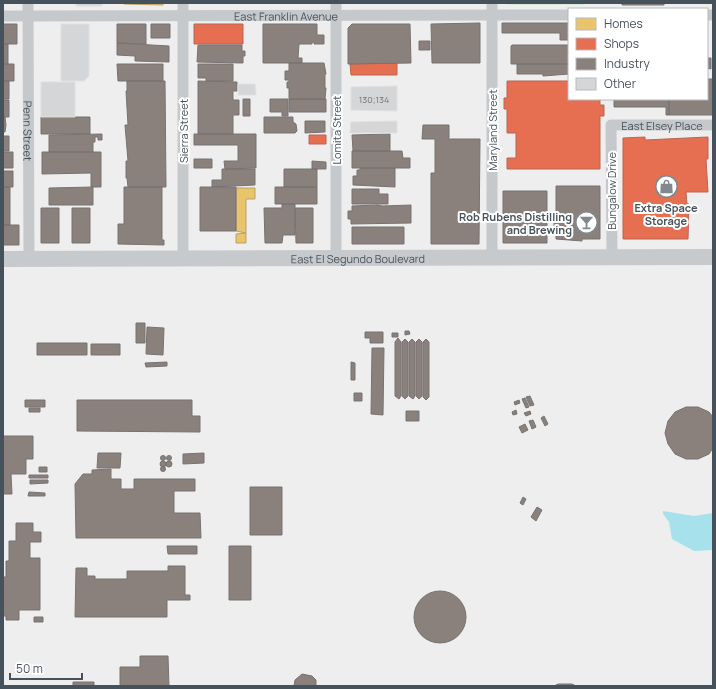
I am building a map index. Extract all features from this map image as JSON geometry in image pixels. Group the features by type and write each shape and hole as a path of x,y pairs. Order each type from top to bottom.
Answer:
{"main road":[{"name":"East El Segundo Boulevard","path":"3,259 713,257"}],"street":[{"name":"Penn Street","path":"28,3 29,259"},
{"name":"Sierra Street","path":"183,3 183,258"},
{"name":"Lomita Street","path":"336,3 336,258"},
{"name":"Maryland Street","path":"492,3 492,257"},
{"name":"East Franklin Avenue","path":"3,16 568,15"},
{"name":"East Elsey Place","path":"611,125 713,125"},
{"name":"Bungalow Drive","path":"611,125 612,257"}],"green space":[{"path":"505,3 584,3 584,5 507,5"}],"water":[{"path":"663,511 694,516 713,513 713,550 694,551 672,539 669,522 663,514"}],"building: Homes":[{"path":"163,3 163,5 124,4"},
{"path":"236,188 255,188 255,199 246,199 246,233 236,231"},
{"path":"246,233 246,243 236,243 236,234"}],"building: Shops":[{"path":"194,24 243,24 243,44 194,44"},
{"path":"397,63 397,75 351,75 350,64"},
{"path":"507,81 568,81 568,100 600,100 600,105 604,105 604,116 600,116 600,169 507,169 507,158 516,158 516,133 507,133 507,109 504,109 504,98 507,98"},
{"path":"309,135 326,135 326,144 309,144"},
{"name":"Extra Space Storage","path":"645,137 645,140 708,137 708,159 706,159 708,192 686,192 687,204 689,204 688,239 623,239 623,138"}],"building: Industry":[{"path":"622,3 664,3 664,5 622,5"},
{"path":"480,23 480,63 432,63 431,24"},
{"path":"502,23 568,23 568,40 560,40 560,33 502,33"},
{"path":"3,24 17,24 17,44 3,44"},
{"path":"117,24 146,24 146,44 117,43"},
{"path":"151,24 170,24 170,38 151,38"},
{"path":"263,24 317,24 317,35 324,35 324,44 314,44 314,42 312,42 312,44 299,44 298,58 302,58 302,63 263,63"},
{"path":"352,24 410,24 411,63 348,64 348,28"},
{"path":"419,41 430,41 430,50 419,50"},
{"path":"117,43 169,46 169,62 135,61 135,56 117,55"},
{"path":"3,44 8,44 8,64 3,64"},
{"path":"198,45 242,45 242,51 245,51 243,63 197,62"},
{"path":"568,45 568,64 511,64 511,46"},
{"path":"708,58 711,58 711,69 708,68"},
{"path":"289,63 324,63 326,74 325,99 289,99 289,88 287,88 287,82 289,82 289,80 285,80 285,71 289,71"},
{"path":"3,64 14,64 14,81 3,81"},
{"path":"117,64 163,64 163,81 118,81"},
{"path":"198,64 233,64 233,81 206,81 206,78 198,78"},
{"path":"517,64 568,64 568,74 543,76 543,74 517,74"},
{"path":"708,79 713,79 713,115 669,115 669,100 708,100"},
{"path":"3,81 9,81 9,99 3,99"},
{"path":"127,81 165,81 166,187 128,187 126,178 126,161 128,161 125,125 128,125 126,91"},
{"path":"198,81 237,82 237,91 233,91 233,100 239,100 239,115 233,115 233,134 198,134"},
{"path":"243,99 250,99 250,116 243,116"},
{"path":"270,99 288,99 288,116 282,116 282,112 270,112"},
{"path":"289,99 326,99 326,112 289,112"},
{"path":"3,100 9,100 9,117 3,117"},
{"path":"614,100 669,100 669,115 666,115 666,107 614,107"},
{"path":"3,117 5,117 5,132 3,132"},
{"path":"41,117 90,117 90,134 41,134"},
{"path":"264,117 293,117 293,122 296,124 297,131 295,133 264,133"},
{"path":"305,121 325,121 325,132 305,133"},
{"path":"423,125 449,125 448,139 480,139 479,244 431,244 431,173 435,173 435,139 422,139"},
{"path":"102,134 102,140 98,140 98,137 95,137 95,142 93,142 93,152 49,152 49,135"},
{"path":"194,134 256,134 256,168 225,169 224,161 238,161 238,145 194,145"},
{"path":"390,134 390,151 353,151 352,135"},
{"path":"3,136 9,136 9,151 3,151"},
{"path":"352,151 402,151 403,158 410,158 410,168 352,168"},
{"path":"3,152 13,152 13,168 3,168"},
{"path":"42,152 101,152 101,187 91,187 91,173 42,174"},
{"path":"194,159 212,159 212,168 194,168"},
{"path":"312,161 326,162 326,169 312,169"},
{"path":"360,168 395,168 395,187 353,185 353,176 357,176 357,170 360,170"},
{"path":"222,169 255,169 255,185 212,187 212,180 222,180"},
{"path":"284,169 317,169 317,187 284,187"},
{"path":"3,171 13,171 13,187 3,187"},
{"path":"556,186 600,186 600,239 582,239 582,241 556,239 554,222 556,222"},
{"path":"3,187 10,187 10,225 3,225"},
{"path":"93,187 93,205 49,205 49,188"},
{"path":"124,187 162,187 162,240 164,240 164,245 118,244 118,224 124,224"},
{"path":"200,187 236,187 236,231 200,231"},
{"path":"275,187 317,187 317,204 275,204"},
{"path":"352,189 379,189 379,194 388,194 388,204 352,204"},
{"path":"503,191 547,191 547,243 503,243"},
{"path":"282,204 295,204 295,235 283,235 282,243 265,243 264,208 282,208"},
{"path":"411,205 411,223 351,224 351,219 348,219 348,211 352,211 352,206"},
{"path":"41,208 59,208 59,243 41,243"},
{"path":"72,208 90,208 90,243 72,243"},
{"path":"295,208 313,208 313,243 296,243"},
{"path":"3,225 19,225 19,245 3,245"},
{"path":"352,227 404,227 404,244 352,244"},
{"path":"136,323 145,323 145,343 136,343"},
{"path":"147,327 164,328 163,355 146,354"},
{"path":"405,331 409,331 410,334 405,335"},
{"path":"365,332 383,332 383,343 370,343 370,338 365,338"},
{"path":"392,333 398,333 398,337 392,337"},
{"path":"398,338 401,342 401,396 399,399 395,396 395,342"},
{"path":"405,339 408,342 408,396 405,399 402,396 402,342"},
{"path":"412,339 415,342 415,396 413,399 409,396 409,342"},
{"path":"419,339 422,342 422,396 419,399 416,396 416,342"},
{"path":"426,339 429,342 429,397 426,400 423,397 423,342"},
{"path":"37,343 87,343 87,355 37,355"},
{"path":"91,344 120,344 120,355 91,355"},
{"path":"372,348 384,348 383,415 371,414"},
{"path":"167,362 167,366 146,367 145,363"},
{"path":"351,362 355,363 355,380 351,380"},
{"path":"354,393 362,393 362,401 354,401"},
{"path":"530,396 534,405 530,406 526,397"},
{"path":"525,398 529,407 526,408 522,399"},
{"path":"25,400 45,400 45,407 25,407"},
{"path":"77,400 192,400 192,416 200,416 200,432 77,431"},
{"path":"519,400 520,403 515,405 514,402"},
{"path":"686,407 698,407 709,412 713,417 713,448 709,454 698,459 686,459 675,454 668,444 665,433 668,421 675,412"},
{"path":"29,408 40,408 40,412 29,412"},
{"path":"516,410 517,414 513,415 512,412"},
{"path":"406,411 419,411 419,421 406,421"},
{"path":"530,411 531,414 526,416 524,413"},
{"path":"544,416 548,424 545,426 541,418"},
{"path":"533,420 536,427 532,429 529,421"},
{"path":"525,424 528,430 522,433 519,427"},
{"path":"3,436 33,436 33,459 26,459 26,474 11,474 12,494 3,494"},
{"path":"98,453 121,453 120,468 97,468"},
{"path":"204,453 204,463 183,464 183,454"},
{"path":"163,455 166,458 163,461 160,458"},
{"path":"169,455 172,458 169,461 166,458"},
{"path":"163,461 166,464 163,467 160,464"},
{"path":"169,461 172,464 169,467 166,464"},
{"path":"163,466 166,469 163,472 160,469"},
{"path":"39,467 47,467 47,472 39,472"},
{"path":"111,469 111,479 121,479 121,489 134,489 134,479 195,479 195,491 174,491 174,513 200,513 201,538 76,538 75,484 83,474 92,474 92,470"},
{"path":"29,475 48,475 48,478 29,478"},
{"path":"30,480 48,480 48,483 30,484"},
{"path":"250,487 282,487 282,535 250,535"},
{"path":"29,492 45,493 45,496 28,496"},
{"path":"523,497 526,499 523,505 520,503"},
{"path":"537,507 542,510 536,521 531,517"},
{"path":"16,523 33,523 33,532 41,532 41,542 30,542 30,558 40,558 40,610 19,610 19,620 6,620 6,616 3,616 3,577 6,577 6,561 9,561 9,541 16,541"},
{"path":"167,546 197,546 197,554 168,554"},
{"path":"229,546 251,546 251,600 229,600"},
{"path":"168,566 185,566 185,595 190,595 190,600 167,600 167,617 75,617 76,568 87,568 87,576 95,576 95,579 127,579 127,571 168,571"},
{"path":"440,591 450,593 458,599 464,607 466,617 464,627 458,635 450,641 440,643 430,641 422,635 416,627 414,617 416,607 422,599 430,593"},
{"path":"34,617 43,617 43,622 34,622"},
{"path":"140,656 168,656 169,686 120,686 120,667 140,667"},
{"path":"302,674 312,676 316,680 316,686 294,686 295,680"},
{"path":"73,682 94,682 94,686 73,686"},
{"path":"558,684 572,684 576,686 554,686"}],"building: Other":[{"path":"76,3 102,3 102,6 76,6"},
{"path":"61,24 89,24 89,76 84,81 61,81"},
{"path":"41,82 75,82 75,117 41,117"},
{"path":"238,84 255,84 256,95 238,95"},
{"path":"397,86 397,111 351,110 351,87"},
{"path":"397,121 397,133 350,133 351,122"}],"place":[{"name":"Extra Space Storage","path":"666,187"},
{"name":"Rob Rubens Distilling and Brewing","path":"587,222"}]}
